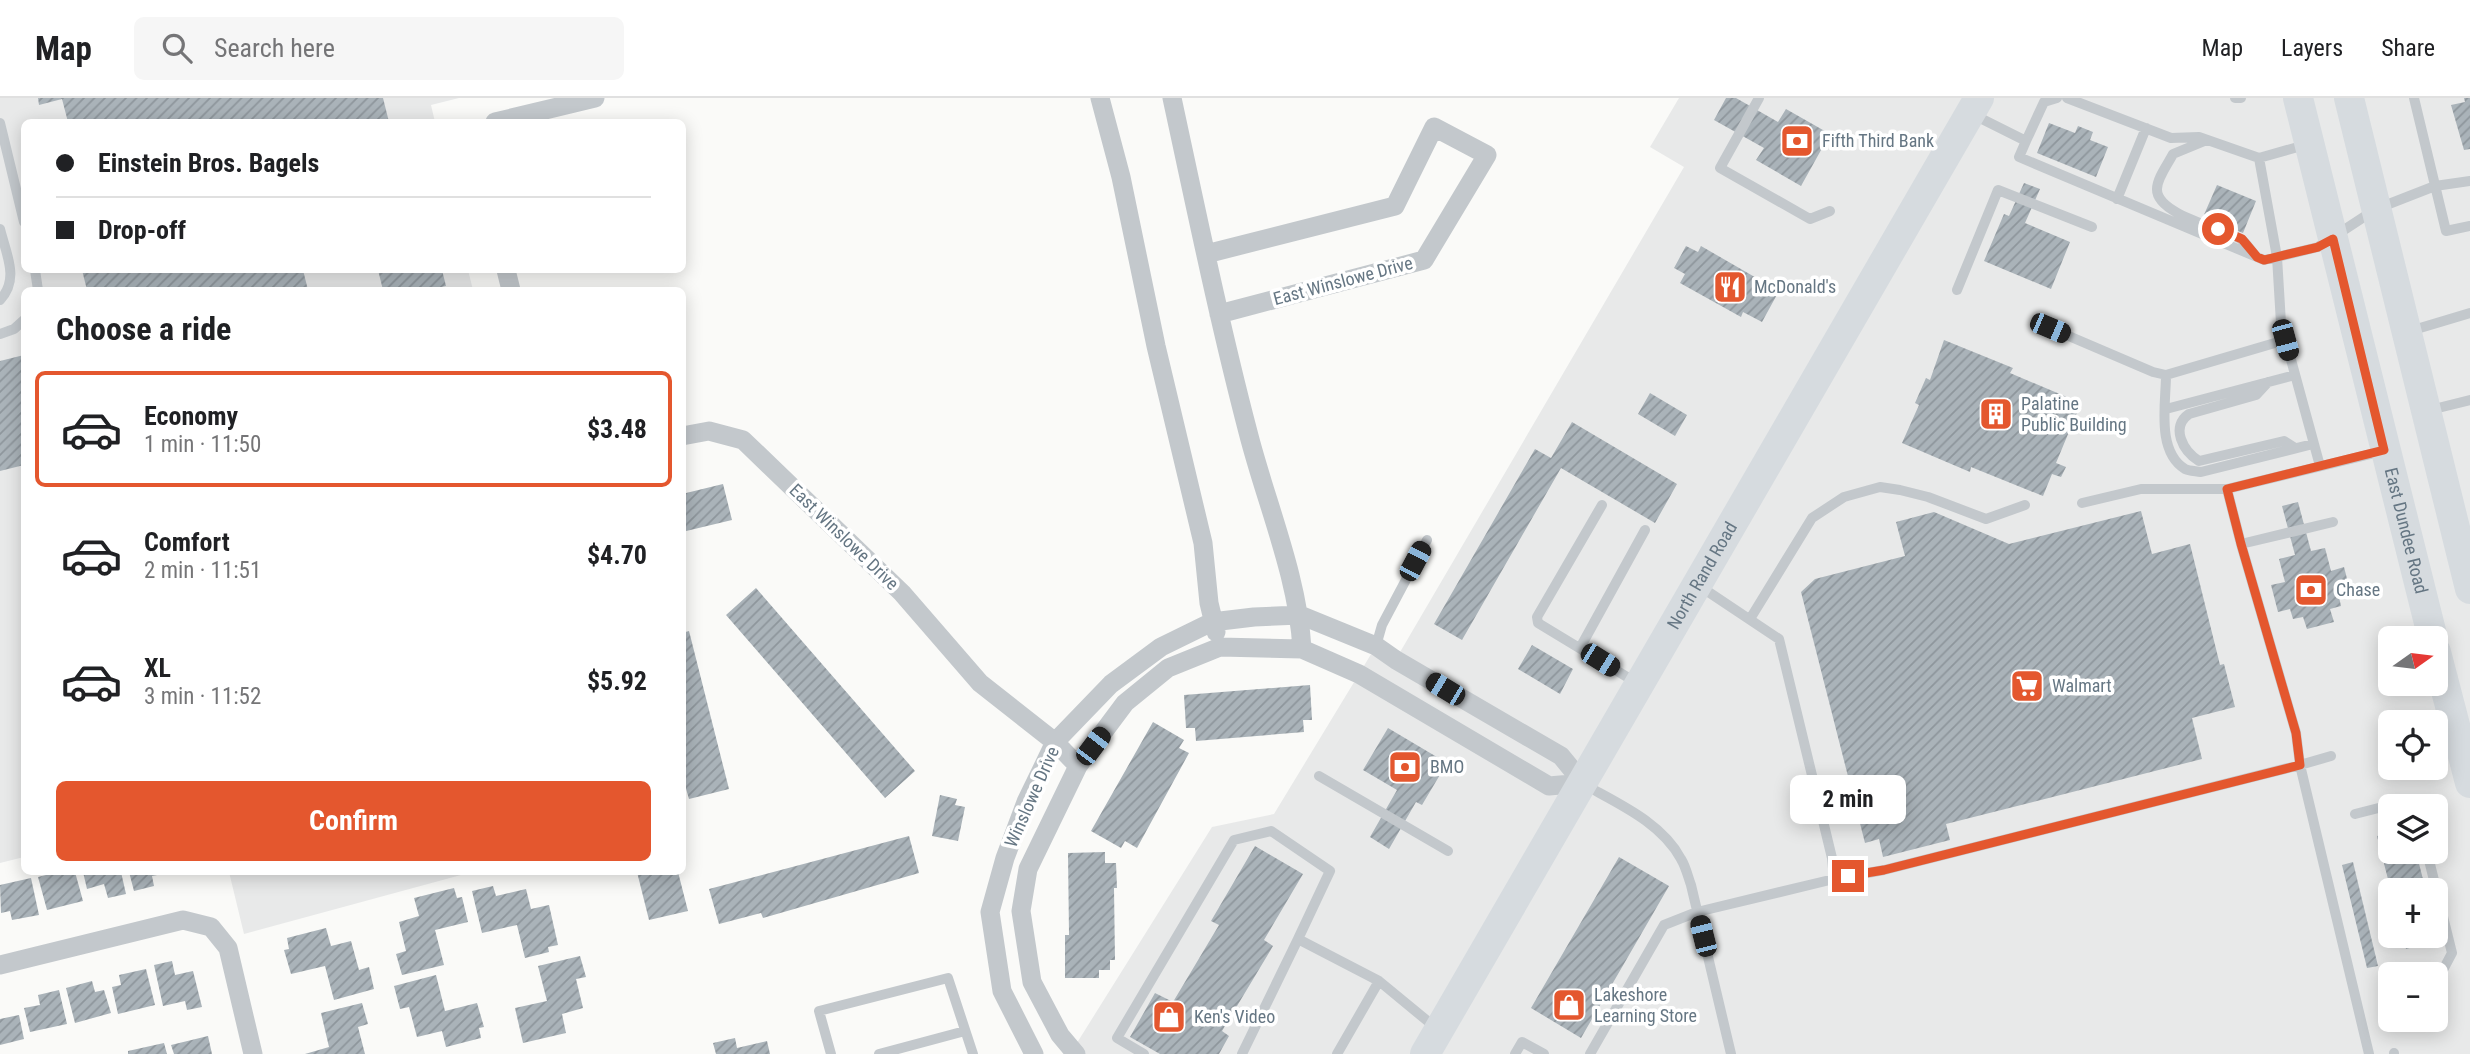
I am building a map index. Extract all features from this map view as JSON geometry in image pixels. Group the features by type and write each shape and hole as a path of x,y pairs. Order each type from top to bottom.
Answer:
{"main road":[{"name":"East Dundee Road","path":"2298,98 2430,626"},
{"path":"2349,98 2426,411 2459,527 2469,584"},
{"name":"North Rand Road","path":"1432,1042 1975,105"},
{"path":"2447,696 2470,783"}],"street":[{"path":"508,119 595,98"},
{"path":"1100,98 1121,177 1156,346 1203,543 1213,622 1220,646"},
{"path":"1172,98 1248,435 1300,615 1301,649"},
{"name":"East Winslowe Drive","path":"1206,254 1395,206 1434,127 1487,155 1424,260 1219,314"},
{"name":"East Winslowe Drive","path":"686,435 709,431 743,440 902,593 980,683 1055,743 1078,766"},
{"name":"Winslowe Drive","path":"1034,1054 1002,991 990,912 1005,858 1026,802 1055,743 1111,684 1161,647 1213,622 1300,615 1376,646 1560,756 1583,783"},
{"name":"Winslowe Drive","path":"1076,1054 1060,1035 1032,982 1021,911 1028,869 1078,766 1125,703 1168,668 1220,646 1301,649 1359,674 1549,786 1583,783"},
{"path":"0,965 183,920 211,927 228,948 253,1054"}],"lane":[{"path":"1759,98 1720,168 1810,219 1830,211"},
{"path":"2057,98 2044,102 2019,157 2264,260 2318,247 2376,209 2435,186 2470,181"},
{"path":"2067,98 2171,138 2199,137 2259,158 2309,144"},
{"path":"2235,98 2241,98"},
{"path":"2414,98 2446,231 2470,226"},
{"path":"1975,105 2026,141"},
{"path":"0,123 21,210"},
{"path":"2117,199 2146,128"},
{"path":"2208,140 2173,154 2157,185 2157,193 2161,202 2171,210 2242,239 2257,257"},
{"path":"2259,158 2277,257 2281,323 2320,466"},
{"path":"1956,290 1998,190 2092,227"},
{"path":"0,229 12,280 9,290 0,300"},
{"path":"2406,332 2470,313"},
{"path":"0,334 15,329 21,323"},
{"path":"2050,328 2152,372 2166,375 2285,340"},
{"path":"2166,375 2165,437 2171,453 2185,469 2201,472 2313,444"},
{"path":"2166,409 2295,375"},
{"path":"2268,382 2256,395 2183,418 2180,427 2182,444 2188,454 2199,461 2284,441 2295,449"},
{"path":"2426,411 2470,400"},
{"path":"2082,503 2141,489 2227,489 2384,450"},
{"path":"1750,619 1812,518 1844,497 1880,487 1927,497 1986,519 2025,505"},
{"path":"2227,489 2296,733 2300,765 2369,1054"},
{"path":"1602,505 1537,617 1538,623 1640,685"},
{"path":"2241,544 2333,522"},
{"path":"1580,648 1645,530"},
{"path":"1376,646 1382,625 1427,540"},
{"path":"1698,585 1779,639 1832,858 1834,878"},
{"path":"1590,1054 1664,925 1697,912 1834,878 1884,870 2331,756"},
{"path":"1319,776 1448,851"},
{"path":"1583,783 1661,832 1681,858 1691,885 1731,1054"},
{"path":"2355,814 2378,808"},
{"path":"1144,1054 1117,1038 1234,839 1271,831 1330,871 1242,1054"},
{"path":"2430,864 2452,953 2447,962"},
{"path":"1298,939 1379,981 1432,1042"},
{"path":"831,1054 819,1010 948,978 973,1054"},
{"path":"1338,1054 1379,981"},
{"path":"879,1054 965,1031"},
{"path":"1515,1054 1522,1042 1544,1054"}],"shaded area":[{"path":"0,98 459,98 431,105 434,119 21,119 21,273 469,273 472,287 21,287 21,858 0,863"},
{"path":"1679,98 2470,98 2470,1054 1070,1054 1212,827 1274,814 1376,646 1396,659 1684,167 1650,147"},
{"path":"230,875 461,875 244,934"}],"building":[{"path":"38,98 383,98 388,119 67,119 62,99 39,105"},
{"name":"Fifth Third Bank","path":"1726,98 1736,98 1778,122 1786,109 1830,134 1801,186 1756,160 1764,148 1714,120"},
{"path":"2464,98 2470,98 2470,149 2464,150 2451,105 2465,102"},
{"path":"2049,123 2075,133 2078,126 2093,132 2090,140 2108,147 2096,177 2037,153"},
{"path":"2024,183 2040,189 2025,223 2070,242 2051,289 1984,261 2004,214 2009,216"},
{"path":"2217,185 2256,201 2243,233 2203,217"},
{"name":"McDonald's","path":"1686,246 1698,252 1701,246 1779,291 1762,322 1743,312 1741,317 1680,283 1685,274 1674,268"},
{"path":"83,273 304,273 307,287 86,287"},
{"path":"379,273 443,273 446,286 441,287 382,287"},
{"name":"Palatine Public Building","path":"1944,340 2013,368 2010,373 2081,403 2056,463 2066,467 2061,477 2052,474 2043,496 1971,467 1970,472 1902,443 1919,405 1915,403 1926,378 1930,380"},
{"path":"21,356 21,466 0,471 0,361"},
{"path":"1650,393 1687,415 1675,436 1638,414"},
{"path":"1572,422 1677,484 1655,523 1561,468 1462,640 1434,624 1535,449 1551,458"},
{"path":"723,484 732,520 686,531 686,493"},
{"name":"Chase","path":"2298,502 2311,551 2325,548 2331,571 2344,567 2351,594 2339,597 2341,606 2330,609 2334,622 2307,629 2303,617 2293,619 2290,609 2278,612 2271,585 2285,582 2279,559 2295,555 2282,506"},
{"name":"Walmart","path":"2141,511 2152,554 2190,544 2220,665 2224,664 2235,707 2192,718 2202,759 1946,824 1950,840 1883,857 1879,839 1865,843 1801,592 1815,579 1905,556 1896,522 1934,512 2009,544"},
{"path":"756,588 915,771 885,798 726,615"},
{"path":"689,631 729,789 689,799 686,789 686,632"},
{"path":"1532,645 1573,669 1560,694 1518,669"},
{"path":"1310,685 1312,720 1303,720 1304,732 1196,741 1195,728 1186,728 1184,695"},
{"path":"1153,722 1184,740 1179,748 1189,753 1137,848 1125,841 1121,848 1091,831"},
{"name":"BMO","path":"1388,728 1447,763 1422,805 1416,802 1389,849 1370,837 1397,790 1363,770"},
{"path":"940,795 957,799 955,805 965,807 958,841 932,836"},
{"path":"909,836 919,873 763,918 761,913 719,924 709,889"},
{"path":"1255,846 1303,874 1264,940 1273,946 1222,1031 1229,1036 1219,1054 1160,1054 1130,1037 1155,993 1173,1002 1219,925 1211,921"},
{"path":"1105,852 1105,863 1116,863 1115,960 1110,960 1110,970 1099,970 1099,978 1065,978 1065,935 1069,935 1068,853"},
{"path":"1619,857 1669,886 1581,1038 1531,1008"},
{"path":"2353,862 2378,966 2367,968 2342,865"},
{"path":"2384,864 2419,864 2423,878 2388,878"},
{"path":"76,875 83,901 47,910 38,877"},
{"path":"84,875 122,875 126,894 108,898 104,884 87,889"},
{"path":"130,875 157,875 152,876 154,886 134,891"},
{"path":"638,875 679,875 688,911 649,920"},
{"path":"31,878 39,915 12,920 10,911 1,913 0,885"},
{"path":"493,886 496,896 526,889 531,909 549,905 558,945 548,947 549,952 525,958 517,925 482,933 472,891"},
{"path":"454,888 457,898 462,897 468,922 435,930 444,965 402,975 396,954 406,951 399,922 419,916 414,898"},
{"path":"326,928 331,946 351,941 359,970 369,967 374,989 334,1000 325,966 291,974 284,950 289,949 287,938"},
{"path":"580,956 586,977 576,979 583,1008 562,1014 566,1033 523,1043 515,1008 547,1001 538,966"},
{"path":"172,961 175,975 193,971 202,1007 187,1010 185,1001 163,1006 154,965"},
{"path":"146,969 155,1005 118,1014 112,987 121,985 119,975"},
{"path":"436,975 445,1011 477,1003 484,1027 479,1028 481,1038 446,1047 442,1031 417,1037 409,1007 400,1009 394,986"},
{"path":"92,981 95,992 104,990 111,1013 75,1023 66,988"},
{"path":"59,990 67,1024 30,1032 24,1008 40,1005 38,995"},
{"path":"362,1003 368,1024 358,1027 365,1054 305,1054 329,1047 321,1013"},
{"path":"19,1015 24,1039 0,1045 0,1019"},
{"path":"208,1036 212,1054 174,1054 171,1045"},
{"path":"735,1038 737,1048 767,1041 770,1054 716,1054 713,1043"},
{"path":"164,1043 167,1054 128,1054 128,1051"}],"place":[{"name":"Fifth Third Bank","path":"1797,141"},
{"name":"McDonald's","path":"1730,287"},
{"name":"Palatine Public Building","path":"1996,414"},
{"name":"Chase","path":"2311,590"},
{"name":"Walmart","path":"2027,686"},
{"name":"BMO","path":"1405,767"},
{"name":"Lakeshore Learning Store","path":"1569,1005"},
{"name":"Ken's Video","path":"1169,1017"}],"route":[{"path":"1848,876 1884,870 2300,765 2296,733 2227,489 2384,450 2333,239 2318,247 2264,260 2257,257 2242,239 2218,229"}]}
